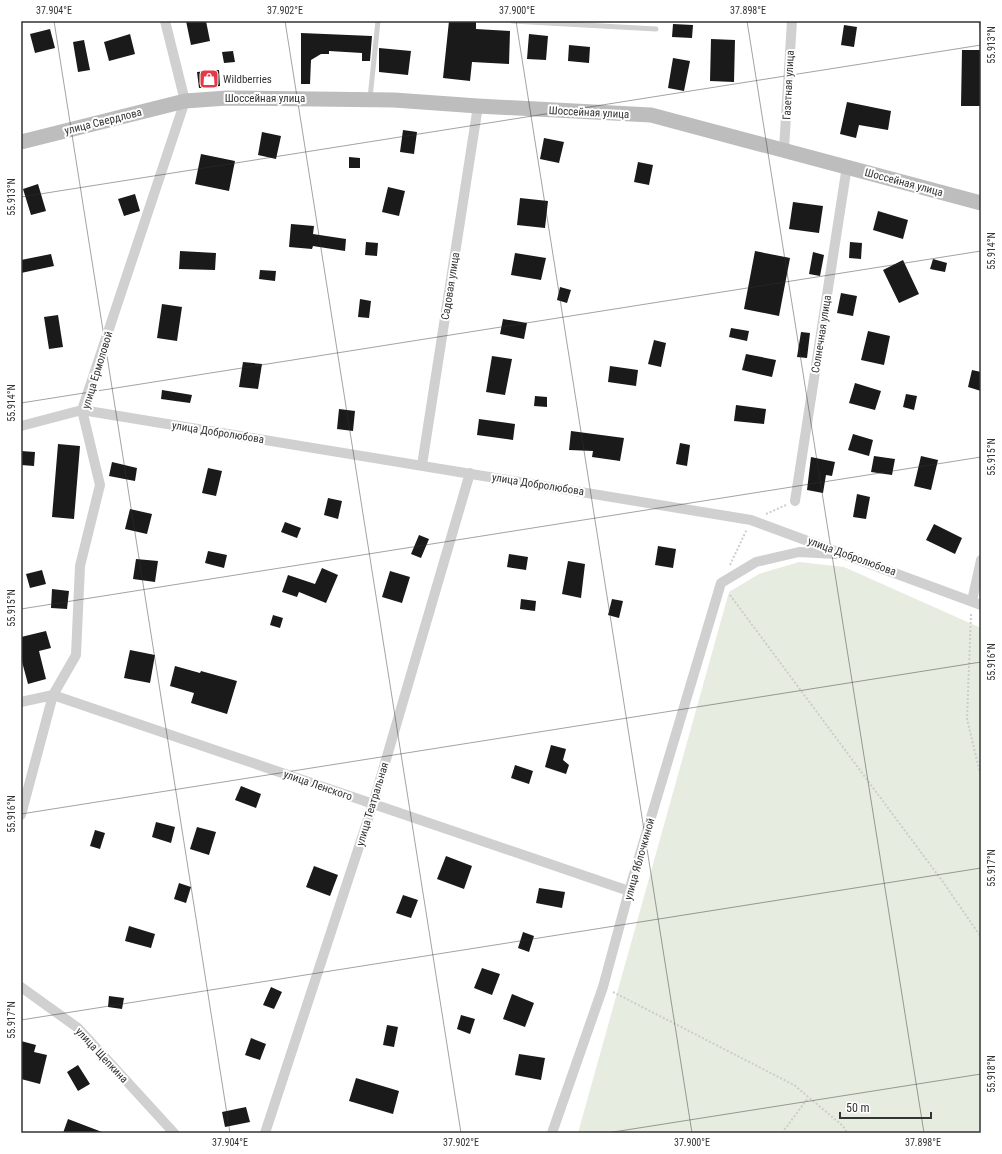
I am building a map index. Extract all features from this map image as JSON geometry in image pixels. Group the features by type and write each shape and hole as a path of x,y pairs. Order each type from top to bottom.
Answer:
{"main road":[{"name":"Шоссейная улица","path":"185,101 250,97 370,99 651,115 784,149 981,203"},
{"name":"улица Свердлова","path":"21,142 185,101"}],"street":[{"path":"165,21 185,101"},
{"name":"Газетная улица","path":"784,149 792,21"},
{"name":"улица Ермоловой","path":"21,815 53,695 76,655 80,566 100,485 82,410 185,101"},
{"name":"Садовая улица","path":"422,465 478,106"},
{"name":"Солнечная улица","path":"795,501 847,166"},
{"path":"21,426 82,410"},
{"name":"улица Добролюбова","path":"82,410 751,520 976,603"},
{"name":"улица Театральная","path":"265,1133 373,804 470,473"},
{"path":"721,583 756,562 799,552 848,555"},
{"path":"976,603 981,560"},
{"name":"улица Яблочкиной","path":"552,1133 603,987 629,892 721,583"},
{"path":"21,702 53,695"},
{"name":"улица Ленского","path":"53,695 629,892"},
{"name":"улица Щепкина","path":"21,987 78,1028 174,1133"}],"lane":[{"path":"370,99 378,21"},
{"path":"512,21 656,29"}],"path":[{"path":"795,501 751,520 721,583 943,882 981,937"},
{"path":"976,603 967,718 981,777"},
{"path":"603,987 794,1086 843,1126 847,1133"},
{"path":"782,1133 808,1098"}],"shaded area":[{"path":"799,562 844,567 981,628 981,1133 578,1133 729,592 759,574"}],"building":[{"path":"186,21 206,21 210,41 191,45"},
{"path":"449,21 476,22 476,29 510,31 509,64 472,62 470,81 443,78"},
{"path":"673,24 693,25 692,38 672,37"},
{"path":"844,25 857,27 854,47 841,45"},
{"path":"50,29 55,48 35,53 30,34"},
{"path":"301,33 372,36 370,61 362,61 362,53 329,51 329,54 321,54 311,60 310,84 301,84"},
{"path":"130,34 135,54 109,61 104,42"},
{"path":"529,34 548,36 546,60 527,59"},
{"path":"711,39 735,40 734,82 710,81"},
{"path":"84,40 90,70 78,72 73,42"},
{"path":"569,45 590,47 589,63 568,61"},
{"path":"379,48 411,51 408,75 379,72"},
{"path":"962,50 981,50 981,106 961,106"},
{"path":"233,51 235,62 224,63 222,52"},
{"path":"673,58 690,61 684,91 668,88"},
{"name":"Wildberries","path":"219,70 220,86 199,88 197,72"},
{"path":"847,102 891,111 888,130 859,125 856,138 840,134"},
{"path":"403,130 417,132 414,154 400,152"},
{"path":"262,132 281,136 276,159 258,155"},
{"path":"544,138 564,142 559,163 540,159"},
{"path":"201,154 235,161 229,191 195,184"},
{"path":"349,157 360,158 360,168 349,168"},
{"path":"638,162 653,165 649,185 634,182"},
{"path":"38,184 46,211 31,215 23,189"},
{"path":"388,187 405,191 399,216 382,212"},
{"path":"135,194 140,211 124,216 118,199"},
{"path":"520,198 548,201 545,228 517,225"},
{"path":"793,202 823,206 819,233 789,229"},
{"path":"878,211 908,220 903,239 873,230"},
{"path":"291,224 314,226 313,234 346,239 345,251 313,246 312,249 289,247"},
{"path":"366,242 378,243 377,256 365,255"},
{"path":"850,242 862,243 861,259 849,258"},
{"path":"180,251 216,253 215,270 179,269"},
{"path":"755,251 790,258 779,316 744,309"},
{"path":"813,252 824,255 820,276 809,274"},
{"path":"515,253 546,258 541,280 511,275"},
{"path":"51,254 54,266 21,273 21,260"},
{"path":"933,259 947,263 945,272 930,269"},
{"path":"903,260 919,294 899,303 883,270"},
{"path":"260,270 276,271 275,281 259,279"},
{"path":"560,287 571,290 567,303 557,300"},
{"path":"841,293 857,296 853,316 837,313"},
{"path":"360,299 371,301 369,318 358,317"},
{"path":"162,304 182,307 177,341 157,338"},
{"path":"58,315 63,347 49,349 44,317"},
{"path":"503,319 527,323 524,339 500,334"},
{"path":"731,328 749,331 747,341 729,337"},
{"path":"868,331 890,336 884,365 861,360"},
{"path":"801,332 810,333 807,358 797,357"},
{"path":"654,340 666,343 661,367 648,364"},
{"path":"746,354 776,360 772,377 742,370"},
{"path":"492,356 512,359 505,395 486,392"},
{"path":"243,362 262,364 258,389 239,387"},
{"path":"610,366 638,370 636,386 608,382"},
{"path":"972,370 981,372 981,391 968,387"},
{"path":"855,383 881,391 875,410 849,403"},
{"path":"162,390 192,395 190,403 161,399"},
{"path":"906,394 917,396 914,410 903,407"},
{"path":"535,396 547,397 547,407 534,406"},
{"path":"736,405 766,409 764,424 734,421"},
{"path":"339,409 355,411 353,431 337,429"},
{"path":"479,419 515,424 513,440 477,435"},
{"path":"571,431 624,438 620,461 592,457 593,451 569,450"},
{"path":"853,434 873,440 869,456 848,450"},
{"path":"680,443 690,445 687,466 676,464"},
{"path":"58,444 80,446 74,519 52,517"},
{"path":"21,451 35,452 34,466 21,465"},
{"path":"874,456 895,459 892,475 871,472"},
{"path":"921,456 938,460 931,490 914,486"},
{"path":"811,457 835,462 832,476 826,475 823,493 807,490"},
{"path":"112,462 137,468 135,481 109,476"},
{"path":"208,468 222,471 216,496 202,493"},
{"path":"857,494 870,497 866,519 853,517"},
{"path":"328,498 342,501 338,519 324,515"},
{"path":"130,509 152,514 147,534 125,529"},
{"path":"285,522 301,528 297,538 281,532"},
{"path":"934,524 962,538 955,554 926,540"},
{"path":"419,535 429,539 421,558 411,554"},
{"path":"658,546 676,549 673,568 655,565"},
{"path":"208,551 227,555 224,568 205,563"},
{"path":"509,554 528,557 526,570 507,567"},
{"path":"136,559 158,561 155,582 133,579"},
{"path":"568,561 585,564 581,598 562,594"},
{"path":"322,568 338,575 326,603 299,592 297,597 282,592 288,575 315,584"},
{"path":"42,570 46,584 30,588 26,574"},
{"path":"390,571 410,577 402,603 382,597"},
{"path":"52,589 69,591 67,609 51,608"},
{"path":"521,599 536,601 535,611 520,609"},
{"path":"612,599 623,601 619,618 608,615"},
{"path":"273,615 283,618 280,628 270,625"},
{"path":"46,631 51,648 39,651 46,679 28,684 21,658 21,637"},
{"path":"130,650 155,655 150,683 124,678"},
{"path":"175,666 200,673 201,671 237,681 227,714 191,703 194,693 170,686"},
{"path":"551,745 566,749 563,760 569,765 566,774 545,767"},
{"path":"515,765 533,771 529,784 511,778"},
{"path":"241,786 261,794 256,808 235,800"},
{"path":"156,822 175,827 171,843 152,837"},
{"path":"197,827 216,832 209,855 190,849"},
{"path":"95,830 105,833 100,849 90,846"},
{"path":"446,856 472,866 464,889 437,879"},
{"path":"314,866 338,875 330,896 306,887"},
{"path":"179,883 191,887 186,903 174,899"},
{"path":"539,888 565,892 562,908 536,903"},
{"path":"403,895 418,900 411,918 396,913"},
{"path":"129,926 155,934 151,948 125,941"},
{"path":"523,932 534,936 529,952 518,948"},
{"path":"482,968 500,974 492,995 474,988"},
{"path":"271,987 282,992 274,1009 263,1005"},
{"path":"512,994 534,1003 525,1027 503,1019"},
{"path":"109,996 124,998 122,1009 108,1007"},
{"path":"461,1015 475,1019 470,1034 457,1029"},
{"path":"387,1025 398,1027 394,1047 383,1045"},
{"path":"251,1038 266,1044 260,1060 245,1055"},
{"path":"21,1041 36,1045 34,1052 47,1055 40,1084 21,1079"},
{"path":"519,1054 545,1058 541,1080 515,1075"},
{"path":"78,1065 90,1084 78,1091 67,1072"},
{"path":"356,1078 399,1091 393,1114 349,1101"},
{"path":"246,1107 250,1122 225,1127 222,1112"},
{"path":"68,1119 102,1132 102,1133 63,1133"}],"place":[{"name":"Wildberries","path":"209,79"}]}
